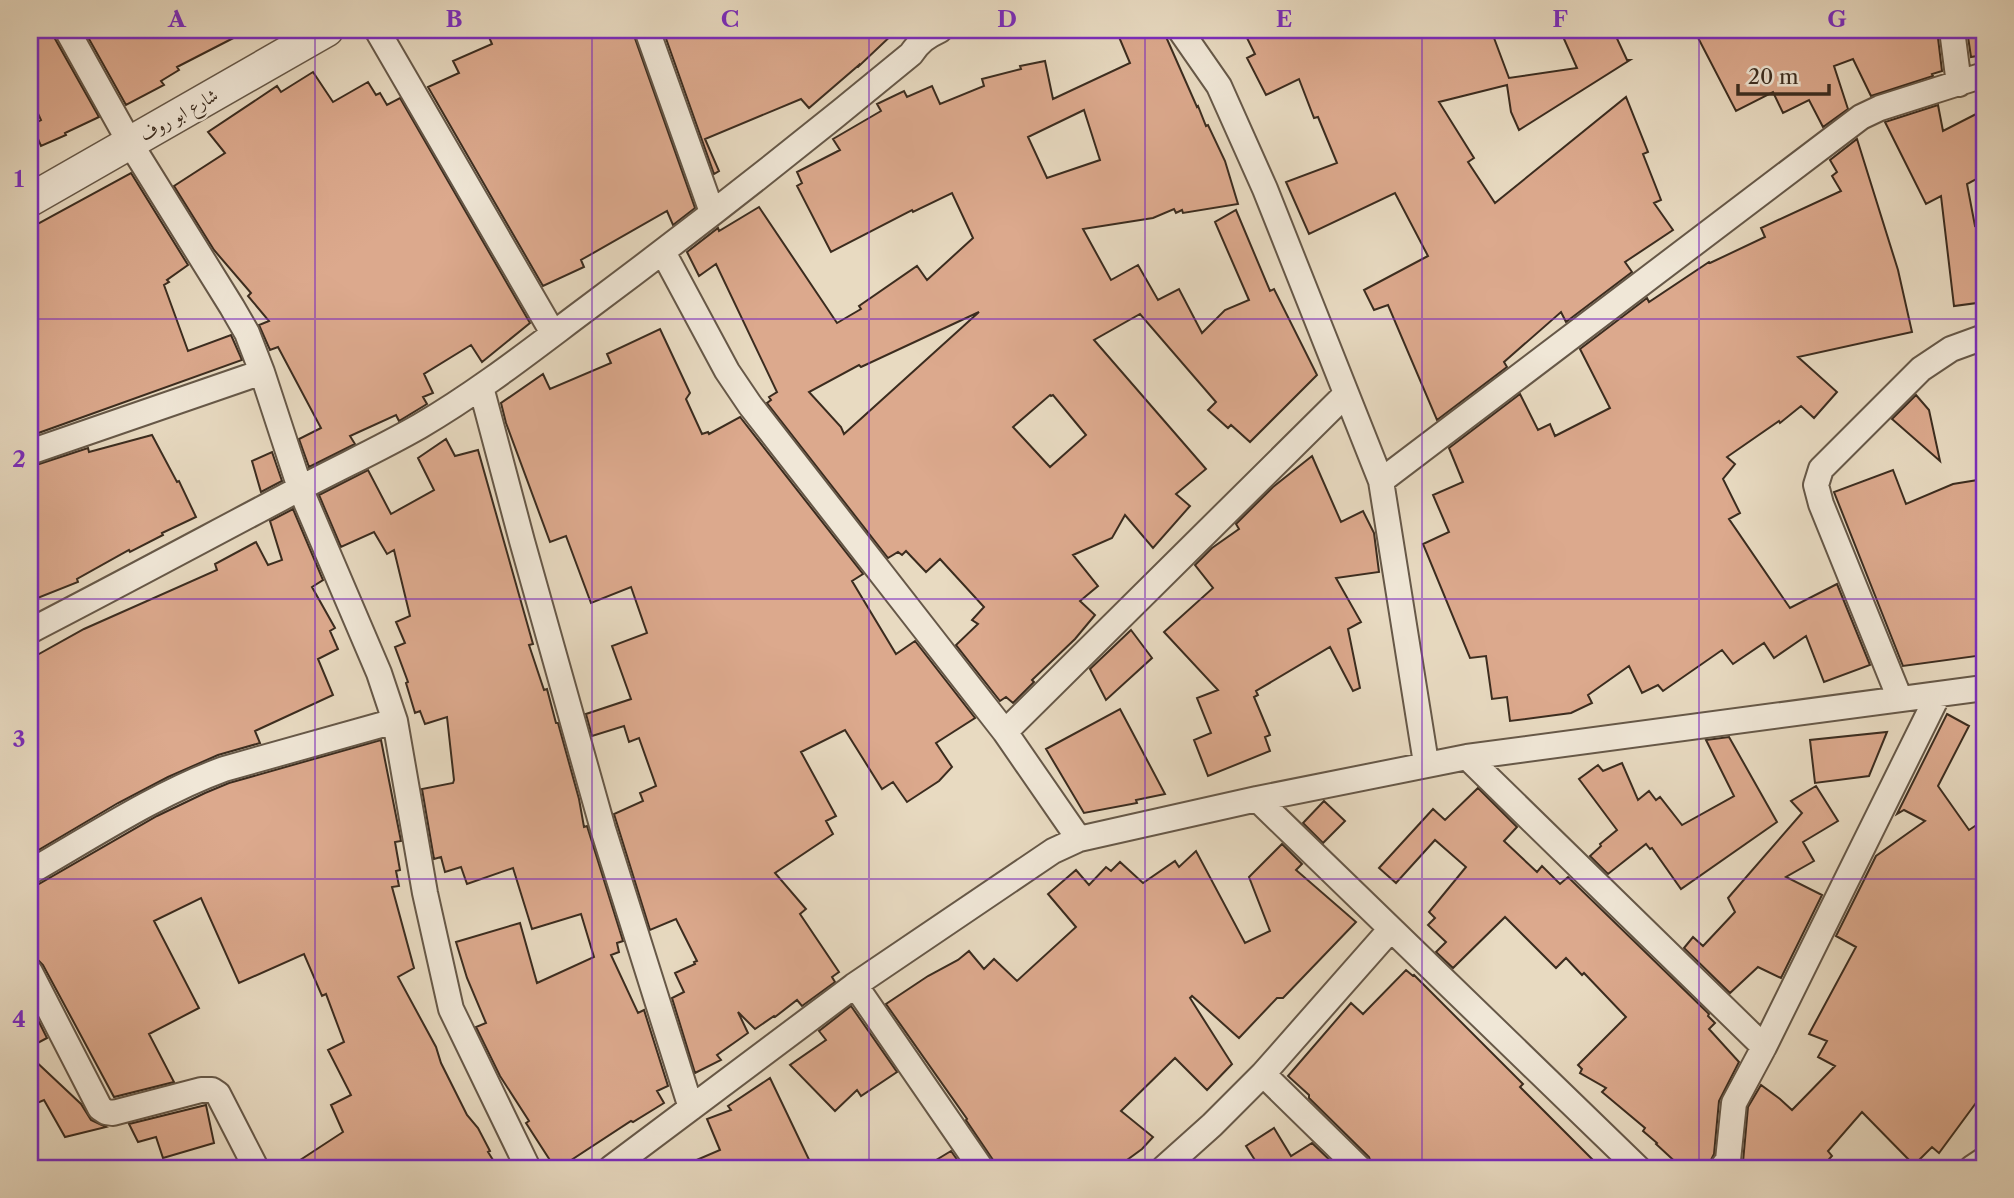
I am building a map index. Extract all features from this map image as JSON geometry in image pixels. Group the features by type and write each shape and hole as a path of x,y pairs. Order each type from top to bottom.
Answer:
{"street":[{"path":"66,30 130,143 247,333 300,488 379,673 395,721 425,893 451,1009 527,1168"},
{"name":"شارع ابو روف","path":"30,200 327,30"},
{"path":"377,30 553,333"},
{"path":"647,30 712,212"},
{"path":"30,631 420,426 481,387 802,145 911,54 928,35 940,30"},
{"path":"1180,30 1224,98 1265,189 1381,481 1426,764"},
{"path":"1952,30 1959,84"},
{"path":"1381,481 1861,117 1880,108 1984,75"},
{"path":"663,252 727,372 750,405 1005,732 1079,839"},
{"path":"1900,699 1821,504 1816,485 1822,469 1921,369 1951,349 1984,337"},
{"path":"30,452 262,372"},
{"path":"481,387 603,829 691,1108"},
{"path":"1005,732 1346,394"},
{"path":"611,1168 855,985 1053,851 1079,839 1257,799 1466,757 1984,688"},
{"path":"1722,1168 1728,1160 1734,1103 1765,1047 1938,695"},
{"path":"30,872 199,778 395,721"},
{"path":"1466,757 1765,1047"},
{"path":"1257,799 1638,1168"},
{"path":"1164,1168 1263,1074 1390,930"},
{"path":"30,972 100,1108 113,1113 201,1090 212,1090 218,1094 256,1168"},
{"path":"855,985 981,1168"},
{"path":"1263,1074 1359,1168"},
{"path":"1972,1168 1984,1160"}],"building":[{"path":"30,30 52,30 99,117 41,146 32,125 41,120 30,96"},
{"path":"84,30 249,30 177,67 179,70 161,81 164,85 126,105"},
{"path":"506,30 632,30 695,208 673,225 667,211 581,260 584,267 543,286 428,87 459,73 453,61 492,44 489,37"},
{"path":"663,30 897,30 809,108 801,99 705,139 719,171 714,174"},
{"path":"1163,30 1197,107 1225,161 1238,204 1183,213 1182,210 1176,213 1174,209 1153,218 1083,229 1111,280 1138,265 1158,300 1179,289 1202,333 1225,310 1249,300 1215,222 1236,210 1270,291 1274,289 1317,375 1250,442 1231,425 1228,428 1208,410 1216,402 1140,314 1094,340 1206,469 1176,494 1190,506 1153,548 1125,515 1112,538 1073,555 1098,586 1080,601 1095,615 1013,703 1006,697 1000,701 956,645 978,624 972,620 984,607 940,559 926,572 906,551 902,555 898,552 888,558 767,403 771,400 769,397 777,392 716,264 699,276 687,252 718,228 719,231 759,207 837,323 861,309 859,306 917,266 927,280 973,238 952,193 913,212 912,210 831,252 797,186 802,183 797,172 840,150 833,139 881,111 877,104 904,91 907,97 932,86 940,104 984,86 982,79 1045,61 1053,99 1130,63 1119,37","holes":["1084,110 1100,160 1047,178 1028,137","979,312 844,434 841,427 809,392 859,365 861,367","1053,395 1086,435 1050,467 1013,427"]},
{"path":"1246,30 1491,30 1509,78 1577,68 1560,30 1613,30 1627,60 1630,60 1519,130 1511,112 1507,85 1439,102 1474,158 1468,162 1495,203 1626,97 1648,152 1643,154 1661,200 1654,203 1673,230 1625,262 1632,272 1566,322 1561,312 1504,362 1507,367 1437,420 1388,305 1374,310 1364,290 1428,256 1395,193 1309,234 1286,182 1337,163 1318,117 1314,118 1299,79 1266,95 1247,58 1255,54"},
{"path":"1694,30 1937,30 1942,71 1871,96 1853,59 1834,66 1848,109 1823,127 1809,100 1783,113 1773,92 1736,111"},
{"path":"1967,30 1978,30 1983,55 1971,57"},
{"path":"313,72 333,102 368,82 376,95 380,93 387,105 400,98 530,323 482,362 471,345 424,374 433,393 423,397 427,404 399,421 396,415 350,436 355,444 309,467 299,439 321,428 278,347 270,350 259,325 269,321 248,296 251,293 214,250 174,186 225,153 208,132 277,86 281,92"},
{"path":"1938,105 1943,131 1984,110 1984,175 1967,184 1975,226 1984,224 1984,302 1954,306 1941,196 1926,204 1885,122"},
{"path":"1857,139 1898,270 1912,332 1798,357 1837,392 1814,418 1801,406 1727,457 1735,464 1723,479 1740,513 1729,519 1790,608 1837,584 1870,665 1824,682 1806,636 1774,658 1764,643 1733,664 1722,650 1663,691 1658,685 1642,693 1629,666 1588,695 1592,703 1571,713 1510,721 1507,697 1492,699 1486,656 1470,658 1423,544 1449,532 1433,495 1463,482 1449,448 1520,394 1538,430 1550,424 1555,436 1610,408 1580,349 1647,298 1649,302 1709,262 1765,237 1761,228 1841,191 1832,176 1837,172 1830,160"},
{"path":"131,173 188,265 164,285 188,351 231,335 242,360 30,436 30,228"},
{"path":"660,329 690,393 686,399 702,434 709,434 740,417 863,574 852,581 896,654 915,641 975,718 936,743 952,767 939,781 907,802 893,782 882,789 845,730 801,752 836,816 826,821 833,834 775,873 806,909 800,914 839,972 832,977 835,982 802,1006 797,1000 755,1029 738,1012 748,1033 717,1055 721,1060 695,1073 672,998 684,992 675,973 697,961 676,919 650,930 614,814 643,801 640,793 656,786 639,738 629,742 624,726 592,736 586,714 631,699 612,646 647,633 631,587 591,603 566,536 550,542 501,403 543,374 550,389 611,363 607,354"},
{"path":"1916,395 1929,410 1940,461 1892,419"},
{"path":"152,435 196,517 130,552 129,550 77,579 78,582 30,601 30,467 88,448 89,452"},
{"path":"446,439 455,456 478,450 533,644 529,645 558,723 584,827 587,826 623,941 617,943 619,952 611,955 638,1013 644,1010 668,1086 657,1091 664,1103 559,1168 555,1168 526,1123 529,1121 500,1076 476,1027 486,1023 467,978 456,942 520,923 537,983 594,957 581,914 532,929 513,868 467,884 461,867 445,872 441,857 434,859 422,789 453,783 447,717 425,724 420,711 415,713 406,683 408,682 395,647 405,643 396,622 410,616 394,550 387,554 374,532 341,547 319,495 368,470 391,514 434,490 418,458"},
{"path":"272,452 282,481 261,492 252,461"},
{"path":"1312,456 1341,522 1363,511 1374,533 1379,572 1336,578 1361,622 1348,629 1360,688 1353,691 1330,647 1256,691 1258,695 1254,697 1270,735 1265,737 1270,751 1208,776 1194,740 1211,733 1197,698 1218,690 1164,632 1213,588 1195,565 1212,548 1239,529 1236,524 1273,487"},
{"path":"1893,470 1906,504 1953,484 1984,479 1984,655 1903,666 1834,492"},
{"path":"293,509 323,580 312,587 335,628 330,631 338,649 318,659 333,695 255,731 260,743 218,755 168,777 30,855 30,659 84,629 217,570 215,564 256,542 268,565 282,560 270,521"},
{"path":"1131,630 1152,658 1106,700 1090,669"},
{"path":"1120,709 1165,794 1136,800 1137,803 1084,813 1046,749"},
{"path":"1947,714 1969,726 1938,786 1969,830 1984,820 1984,1092 1939,1153 1932,1147 1914,1165 1862,1112 1828,1151 1832,1156 1821,1168 1740,1168 1743,1162 1748,1107 1761,1085 1792,1110 1835,1066 1818,1057 1827,1041 1809,1034 1856,947 1836,936 1876,856 1925,821 1904,810 1897,814"},
{"path":"1887,732 1869,776 1815,783 1810,740"},
{"path":"1729,737 1777,822 1681,889 1652,848 1646,844 1608,874 1590,856 1617,830 1579,779 1598,765 1603,771 1622,763 1638,800 1649,791 1656,800 1660,797 1682,825 1734,796 1706,740"},
{"path":"381,740 401,841 395,842 400,870 396,871 399,886 392,887 414,968 398,977 436,1047 467,1115 478,1128 498,1168 288,1168 343,1132 331,1105 351,1095 328,1050 344,1042 326,994 322,996 304,954 239,983 201,898 154,921 199,1008 149,1034 174,1082 114,1097 43,965 30,957 30,887 157,816 205,793 229,783"},
{"path":"1816,786 1838,821 1803,842 1814,861 1786,877 1822,895 1781,978 1758,967 1730,993 1684,948 1693,937 1703,946 1735,912 1728,898 1802,813 1791,801"},
{"path":"1478,788 1517,827 1504,841 1537,872 1542,866 1560,884 1568,877 1709,1014 1715,1023 1709,1029 1739,1062 1719,1101 1714,1154 1707,1168 1682,1168 1643,1131 1645,1128 1602,1092 1606,1088 1580,1073 1582,1069 1578,1065 1626,1017 1584,973 1582,975 1566,958 1556,968 1505,917 1453,968 1436,952 1446,942 1428,925 1435,918 1429,912 1466,867 1435,840 1396,883 1379,868 1433,809 1445,820"},
{"path":"1324,801 1345,821 1323,843 1303,823"},
{"path":"1282,844 1302,864 1296,870 1356,922 1283,998 1277,998 1239,1038 1192,996 1190,998 1232,1064 1207,1090 1175,1058 1121,1111 1153,1137 1142,1149 1116,1168 996,1168 967,1119 886,1004 969,951 984,969 994,959 1017,981 1076,927 1048,894 1076,870 1089,885 1106,867 1111,871 1120,862 1143,883 1175,861 1179,867 1196,851 1245,943 1270,931 1249,877"},
{"path":"1406,970 1523,1084 1520,1087 1601,1168 1373,1168 1369,1157 1288,1076 1351,1003 1363,1014"},
{"path":"30,1004 47,1038 30,1047"},
{"path":"851,1006 897,1072 861,1096 857,1090 835,1111 790,1065 826,1040 819,1031"},
{"path":"30,1056 81,1104 91,1120 106,1127 65,1137 44,1100 30,1106"},
{"path":"770,1078 813,1168 678,1168 720,1150 707,1119 731,1110 728,1106"},
{"path":"206,1105 214,1143 163,1158 156,1137 138,1142 129,1124"},
{"path":"1274,1128 1291,1156 1312,1143 1338,1168 1260,1168 1246,1146"},
{"path":"951,1151 963,1168 923,1168"}]}
